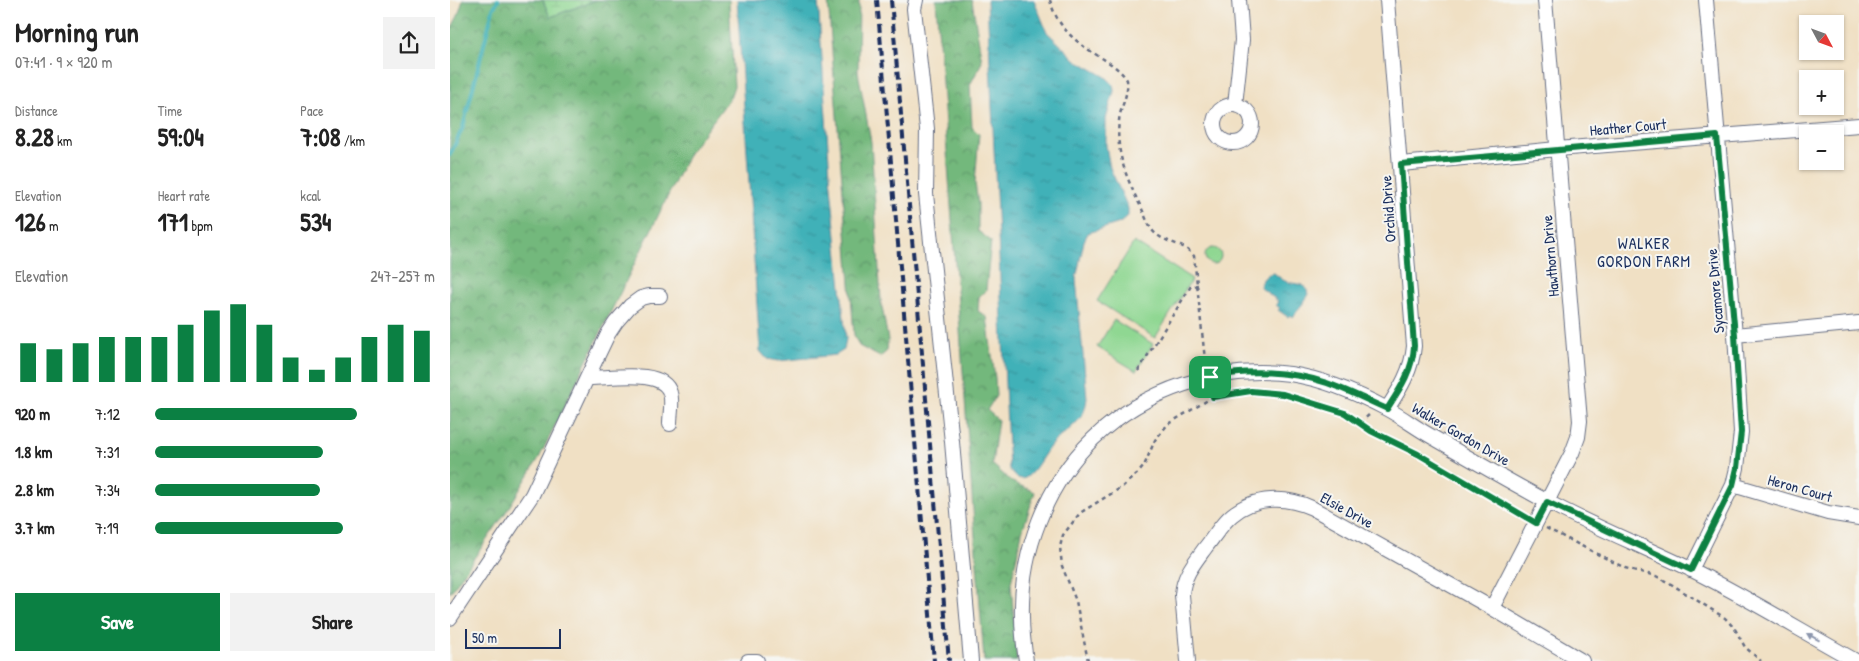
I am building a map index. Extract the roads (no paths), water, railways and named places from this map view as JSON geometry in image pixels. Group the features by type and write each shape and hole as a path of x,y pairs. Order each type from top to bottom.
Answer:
{"street":[{"path":"916,0 914,10 926,130 926,194 971,661"},
{"path":"1235,105 1242,40 1239,0"},
{"name":"Orchid Drive","path":"1387,0 1414,346 1412,361 1407,375 1387,409"},
{"name":"Hawthorn Drive","path":"1492,608 1576,445 1580,417 1545,0"},
{"name":"Sycamore Drive","path":"1691,570 1733,485 1741,432 1735,335 1706,0"},
{"name":"Heather Court","path":"1401,164 1557,149 1859,125"},
{"path":"450,618 532,495 608,334 622,313 641,298 660,296"},
{"path":"1735,335 1859,323"},
{"name":"Walker Gordon Drive","path":"1026,661 1022,617 1025,572 1041,516 1059,481 1086,446 1103,430 1140,404 1172,388 1210,377 1246,372 1292,375 1326,383 1387,409 1547,502 1691,570 1856,661"},
{"path":"586,378 646,376 660,381 667,387 671,395 670,424"},
{"name":"Heron Court","path":"1733,485 1828,513 1859,518"},
{"name":"Elsie Drive","path":"1188,661 1182,596 1188,571 1229,519 1247,506 1263,501 1285,500 1307,506 1492,608 1582,661"},
{"path":"748,661 757,661"}],"water":[{"path":"737,0 818,0 830,176 846,339 844,350 836,355 778,361 767,359 760,351"},
{"path":"987,0 1034,0 1047,32 1076,60 1106,77 1113,84 1114,91 1106,119 1106,146 1110,168 1128,208 1128,216 1120,223 1088,233 1084,241 1076,279 1087,398 1084,410 1075,424 1052,444 1032,472 1022,479 1009,469"},
{"path":"1274,273 1287,282 1306,288 1308,296 1293,317 1290,315 1288,317 1278,310 1280,308 1276,305 1278,301 1260,287 1264,278"}],"waterway":[{"path":"450,155 463,127 493,9 498,0"}],"railway":[{"path":"877,0 934,661"},
{"path":"891,0 949,661"}],"district":[{"name":"WALKER GORDON FARM","path":"1644,252"}]}
